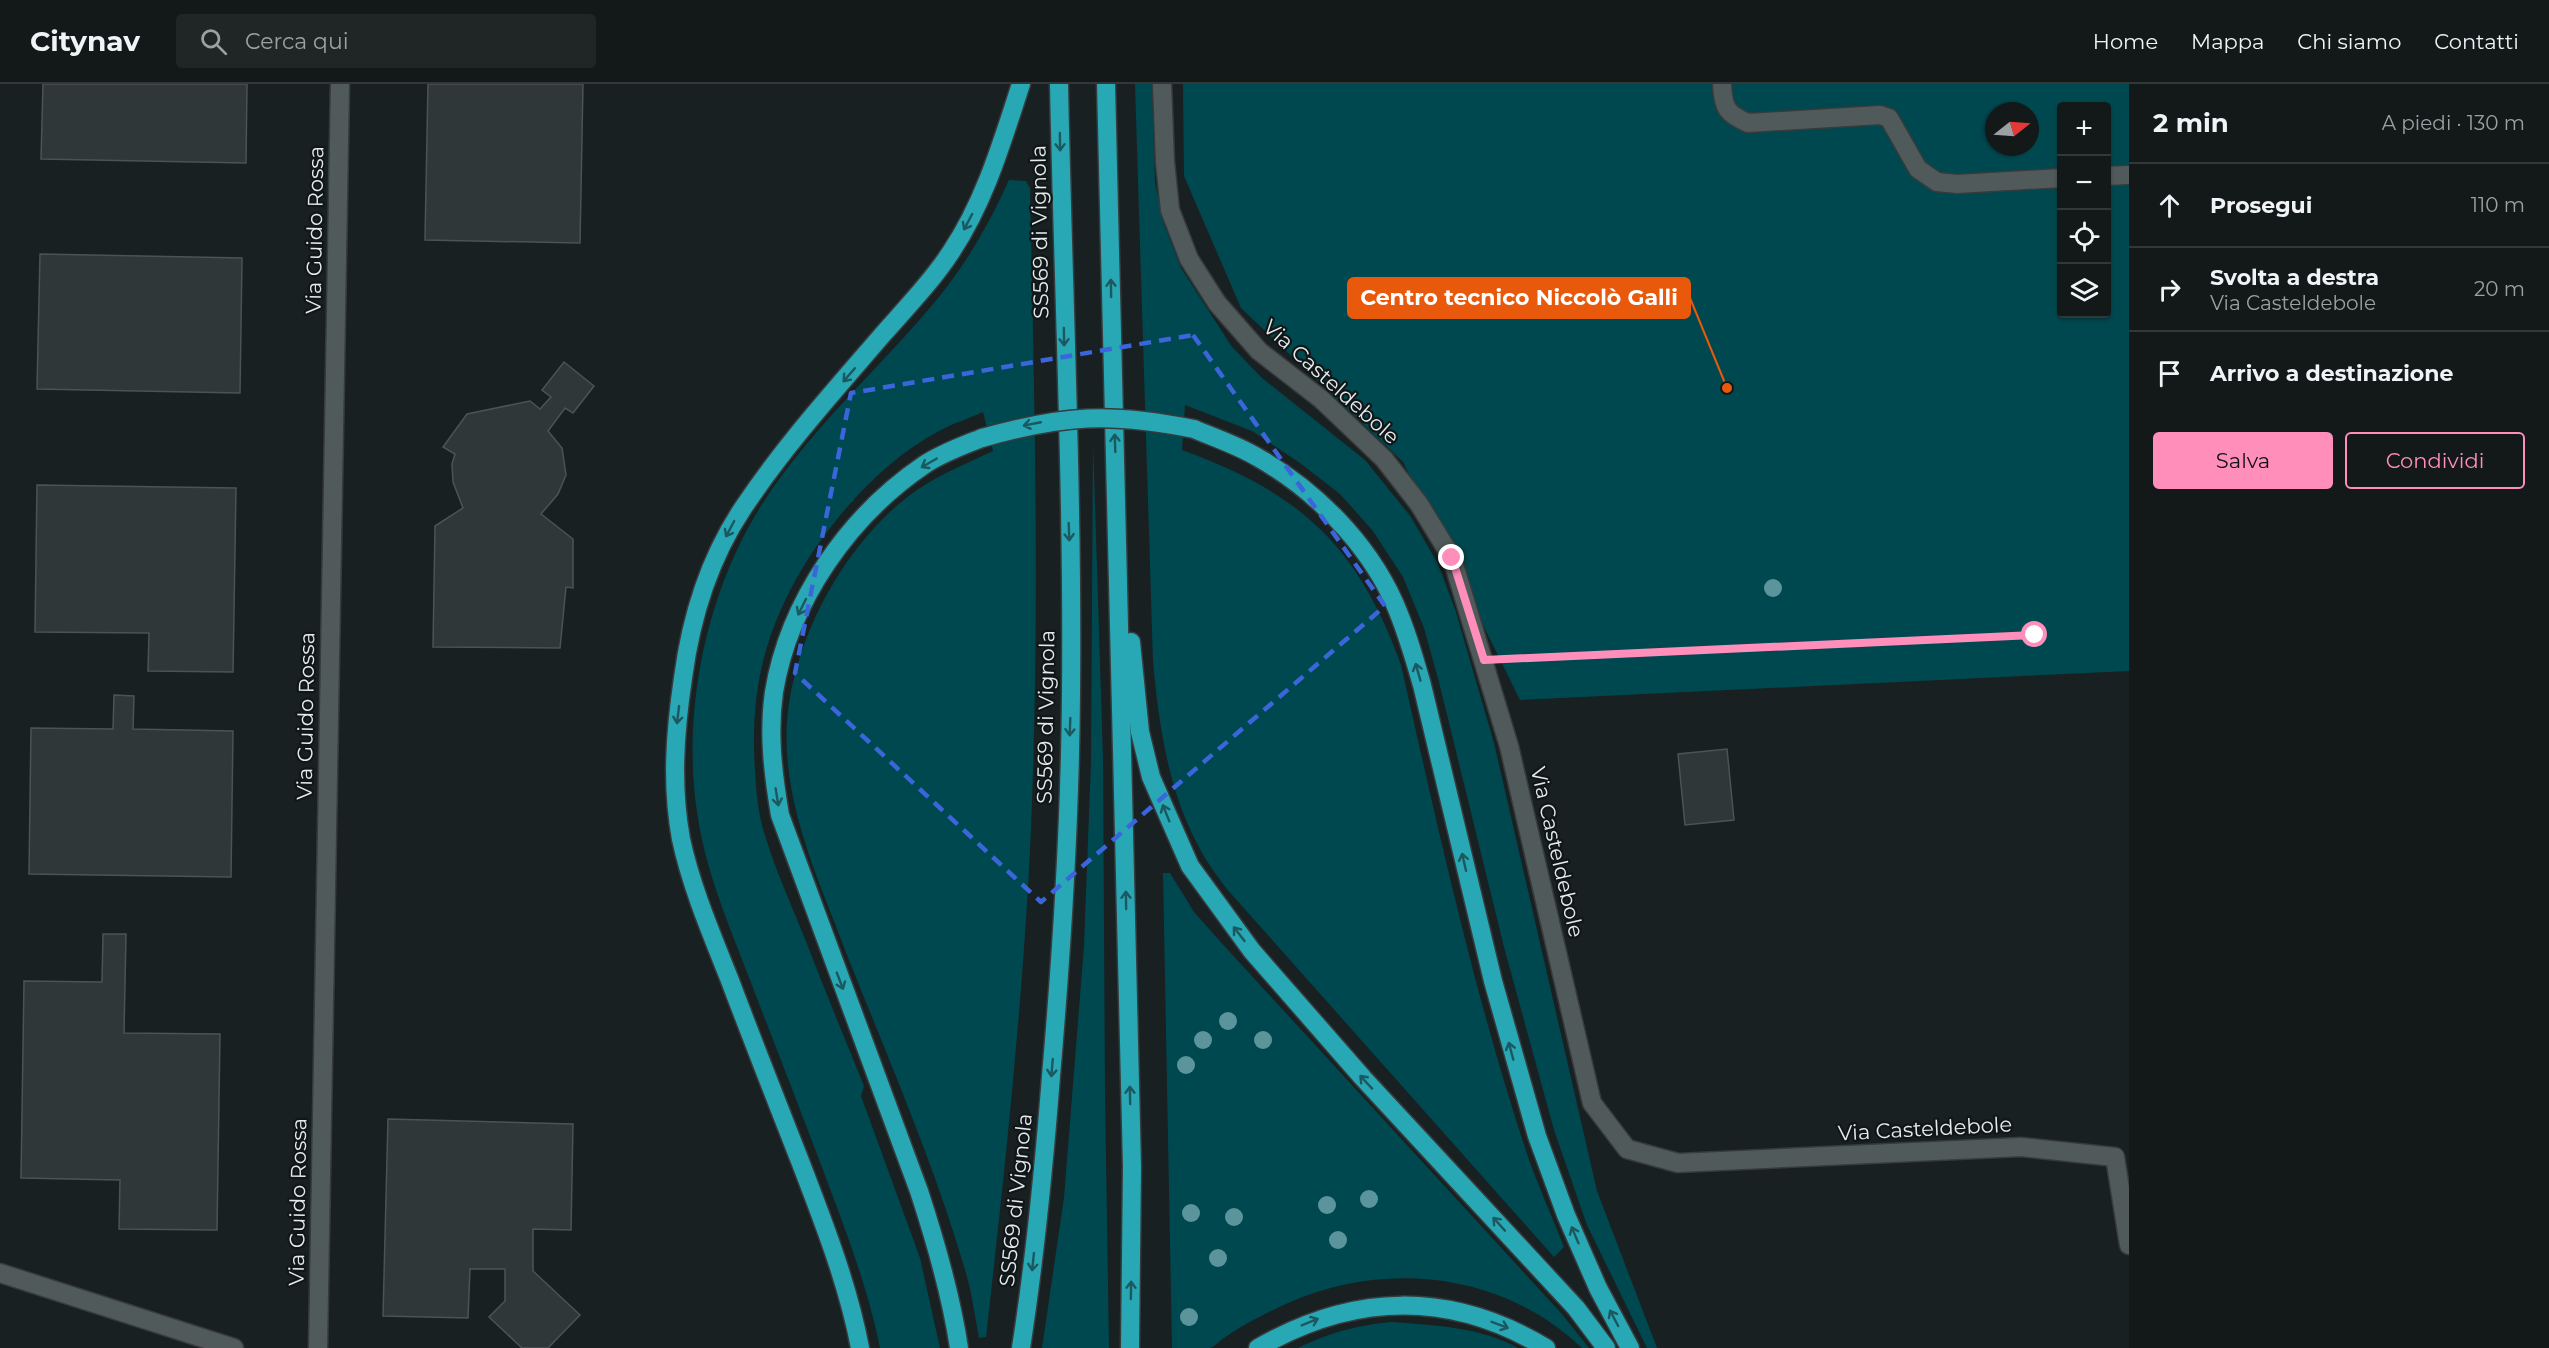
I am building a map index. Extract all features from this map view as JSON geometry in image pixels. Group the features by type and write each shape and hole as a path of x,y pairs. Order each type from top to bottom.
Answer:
{"highway":[{"path":"860,1348 840,1272 818,1209 692,876 676,806 674,768 677,720 693,621 718,551 742,509 788,445 915,298 951,252 993,169 1021,84"},
{"name":"SS569 di Vignola","path":"1021,1348 1045,1148 1057,1010 1069,766 1070,551 1059,84"},
{"path":"1106,84 1132,1167 1130,1348"},
{"path":"959,1348 954,1313 939,1252 919,1191 780,815 773,774 771,735 774,692 796,619 812,587 829,560 875,505 902,481 926,464 982,438 1025,425 1094,417 1133,418 1194,429 1258,458 1294,482 1345,528 1364,551 1393,601 1410,644 1422,685 1493,981 1537,1136 1566,1215 1598,1288 1630,1348"},
{"path":"1117,498 1140,732 1151,777 1190,866 1214,902 1260,960 1363,1078 1576,1308 1606,1348"},
{"path":"1258,1348 1286,1331 1319,1318 1389,1305 1457,1312 1493,1322 1546,1348"}],"street":[{"name":"Via Guido Rossa","path":"318,1348 340,84"},
{"name":"Via Casteldebole","path":"1162,84 1165,162 1170,210 1189,259 1217,303 1259,351 1321,399 1384,459 1419,504 1452,558 1509,746 1592,1103 1627,1149 1678,1163 2021,1147 2115,1156 2129,1245"},
{"path":"1722,84 1726,109 1734,117 1748,123 1880,115 1889,118 1918,169 1937,182 1957,184 2057,178"},
{"path":"2111,176 2129,175"},
{"path":"0,1273 234,1348"}],"path":[{"path":"1484,660 2035,635"}],"highlighted area":[{"path":"1193,335 1385,606 1041,902 795,673 851,393"}],"shaded area":[{"path":"1135,84 1152,84 1155,182 1164,224 1181,268 1232,347 1262,378 1365,460 1411,517 1438,564 1455,609 1494,743 1597,1191 1657,1348 1647,1348 1587,1225 1554,1130 1504,947 1439,682 1424,628 1403,577 1373,531 1340,494 1300,463 1252,431 1185,405 1182,450 1260,485 1292,506 1320,529 1344,556 1365,587 1384,623 1401,665 1458,911 1490,1033 1527,1154 1564,1247 1554,1257 1226,888 1206,859 1189,827 1167,758 1158,710 1153,661"},
{"path":"1183,84 2129,84 2129,671 1520,700 1403,462 1241,308 1184,176"},
{"path":"1009,180 1026,181 1030,188 1036,626 1028,888 1020,1000 986,1337 979,1338 968,1281 940,1193 810,858 795,805 787,752 788,716 794,679 805,642 840,572 863,541 889,513 917,490 993,451 983,412 941,430 905,453 872,481 842,513 816,547 785,600 765,653 755,709 755,778 764,832 783,886 864,1086 861,1096 920,1258 940,1348 880,1348 875,1324 846,1231 712,876 701,834 693,776 695,703 708,630 732,560 748,528 768,496 813,436 915,325 950,283 978,241"},
{"path":"1093,442 1103,760 1109,1348 1042,1348 1064,1198 1084,946 1091,761"},
{"path":"1163,873 1170,873 1194,912 1561,1313 1589,1348 1582,1348 1551,1323 1517,1303 1481,1289 1442,1281 1404,1278 1364,1281 1326,1289 1263,1315 1209,1348 1172,1348"},
{"path":"1391,1322 1472,1331 1518,1348 1298,1348 1343,1330"}],"building":[{"path":"43,84 247,84 246,163 41,159"},
{"path":"428,84 583,84 580,243 425,240"},
{"path":"40,254 242,258 240,393 37,389"},
{"path":"564,362 594,386 573,413 565,408 548,431 562,448 566,475 558,494 541,514 573,539 573,588 566,587 560,648 433,647 435,526 463,508 453,482 452,464 455,454 443,447 467,414 530,401 540,409 551,397 542,390"},
{"path":"37,485 236,488 233,672 148,671 149,633 35,632"},
{"path":"114,695 134,696 133,729 233,731 231,877 29,874 31,728 113,729"},
{"path":"1727,749 1734,820 1685,825 1678,754"},
{"path":"103,934 126,934 124,1033 220,1034 217,1230 119,1229 120,1180 21,1178 24,981 102,982"},
{"path":"388,1119 573,1124 571,1230 533,1229 533,1271 580,1315 548,1348 522,1348 489,1317 505,1301 505,1269 470,1269 468,1318 383,1316"}],"place":[{"name":"Centro tecnico Niccolò Galli","path":"1727,388"}],"route":[{"path":"1452,558 1484,660 2035,635"}]}
